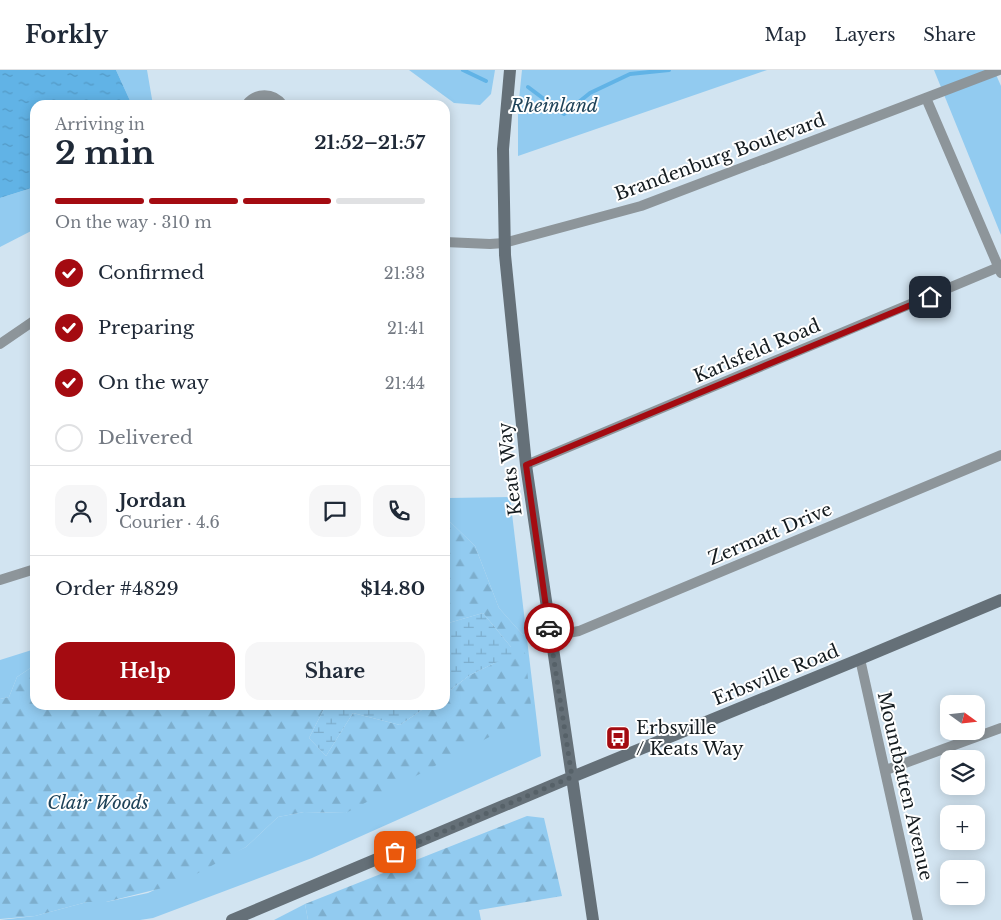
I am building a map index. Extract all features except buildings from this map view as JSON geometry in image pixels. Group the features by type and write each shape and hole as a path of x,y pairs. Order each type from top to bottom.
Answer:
{"street":[{"name":"Keats Way","path":"510,70 503,149 504,243 526,465 593,920"},
{"name":"Brandenburg Boulevard","path":"450,242 504,243 641,206 999,70"},
{"path":"251,100 267,95 274,96 278,100"},
{"path":"926,98 1000,269"},
{"name":"Karlsfeld Road","path":"526,465 1000,269"},
{"path":"0,344 30,323"},
{"name":"Zermatt Drive","path":"550,636 579,631 1001,455"},
{"path":"0,580 30,571"},
{"name":"Erbsville Road","path":"232,920 1001,600"},
{"name":"Mountbatten Avenue","path":"860,659 918,920"},
{"path":"886,770 1001,728"}],"green space":[{"path":"116,70 147,70 152,100 130,100"},
{"path":"409,70 495,70 491,94 480,105 454,103"},
{"name":"Rheinland","path":"522,70 767,70 518,156 518,109"},
{"path":"934,70 994,70 1001,86 1001,235"},
{"path":"30,189 30,232 0,247 0,198"},
{"path":"510,497 541,756 312,858 153,918 140,920 0,920 35,916 87,902 106,902 148,893 246,847 278,817 304,812 346,813 523,635 499,608 475,546 450,522 450,498"},
{"name":"Clair Woods","path":"450,522 475,546 499,608 523,635 531,705 512,725 346,813 304,812 278,817 246,847 178,884 106,902 87,902 35,916 0,919 0,699 9,697 17,677 30,668 30,710 323,710 309,738 326,756 353,713 400,725 422,710 450,710 450,690 470,675 516,653 483,613 450,623"},
{"path":"483,613 516,653 470,675 450,690 450,623"},
{"path":"30,651 30,668 17,677 9,697 0,699 0,660"},
{"path":"323,710 422,710 400,725 353,713 326,756 309,738"},
{"path":"527,816 544,818 562,896 479,910 481,920 308,920 305,904"},
{"path":"305,904 308,920 274,920"}],"water":[{"path":"0,70 116,70 130,100 30,100 30,189 0,198"}],"waterway":[{"path":"463,70 486,81"},
{"path":"528,87 564,114 590,93 630,74 669,70"}],"way so far":[{"path":"395,852 572,777 549,628"}],"place":[{"name":"Erbsville / Keats Way","path":"618,738"}],"route":[{"path":"549,628 526,465 930,297"}]}
